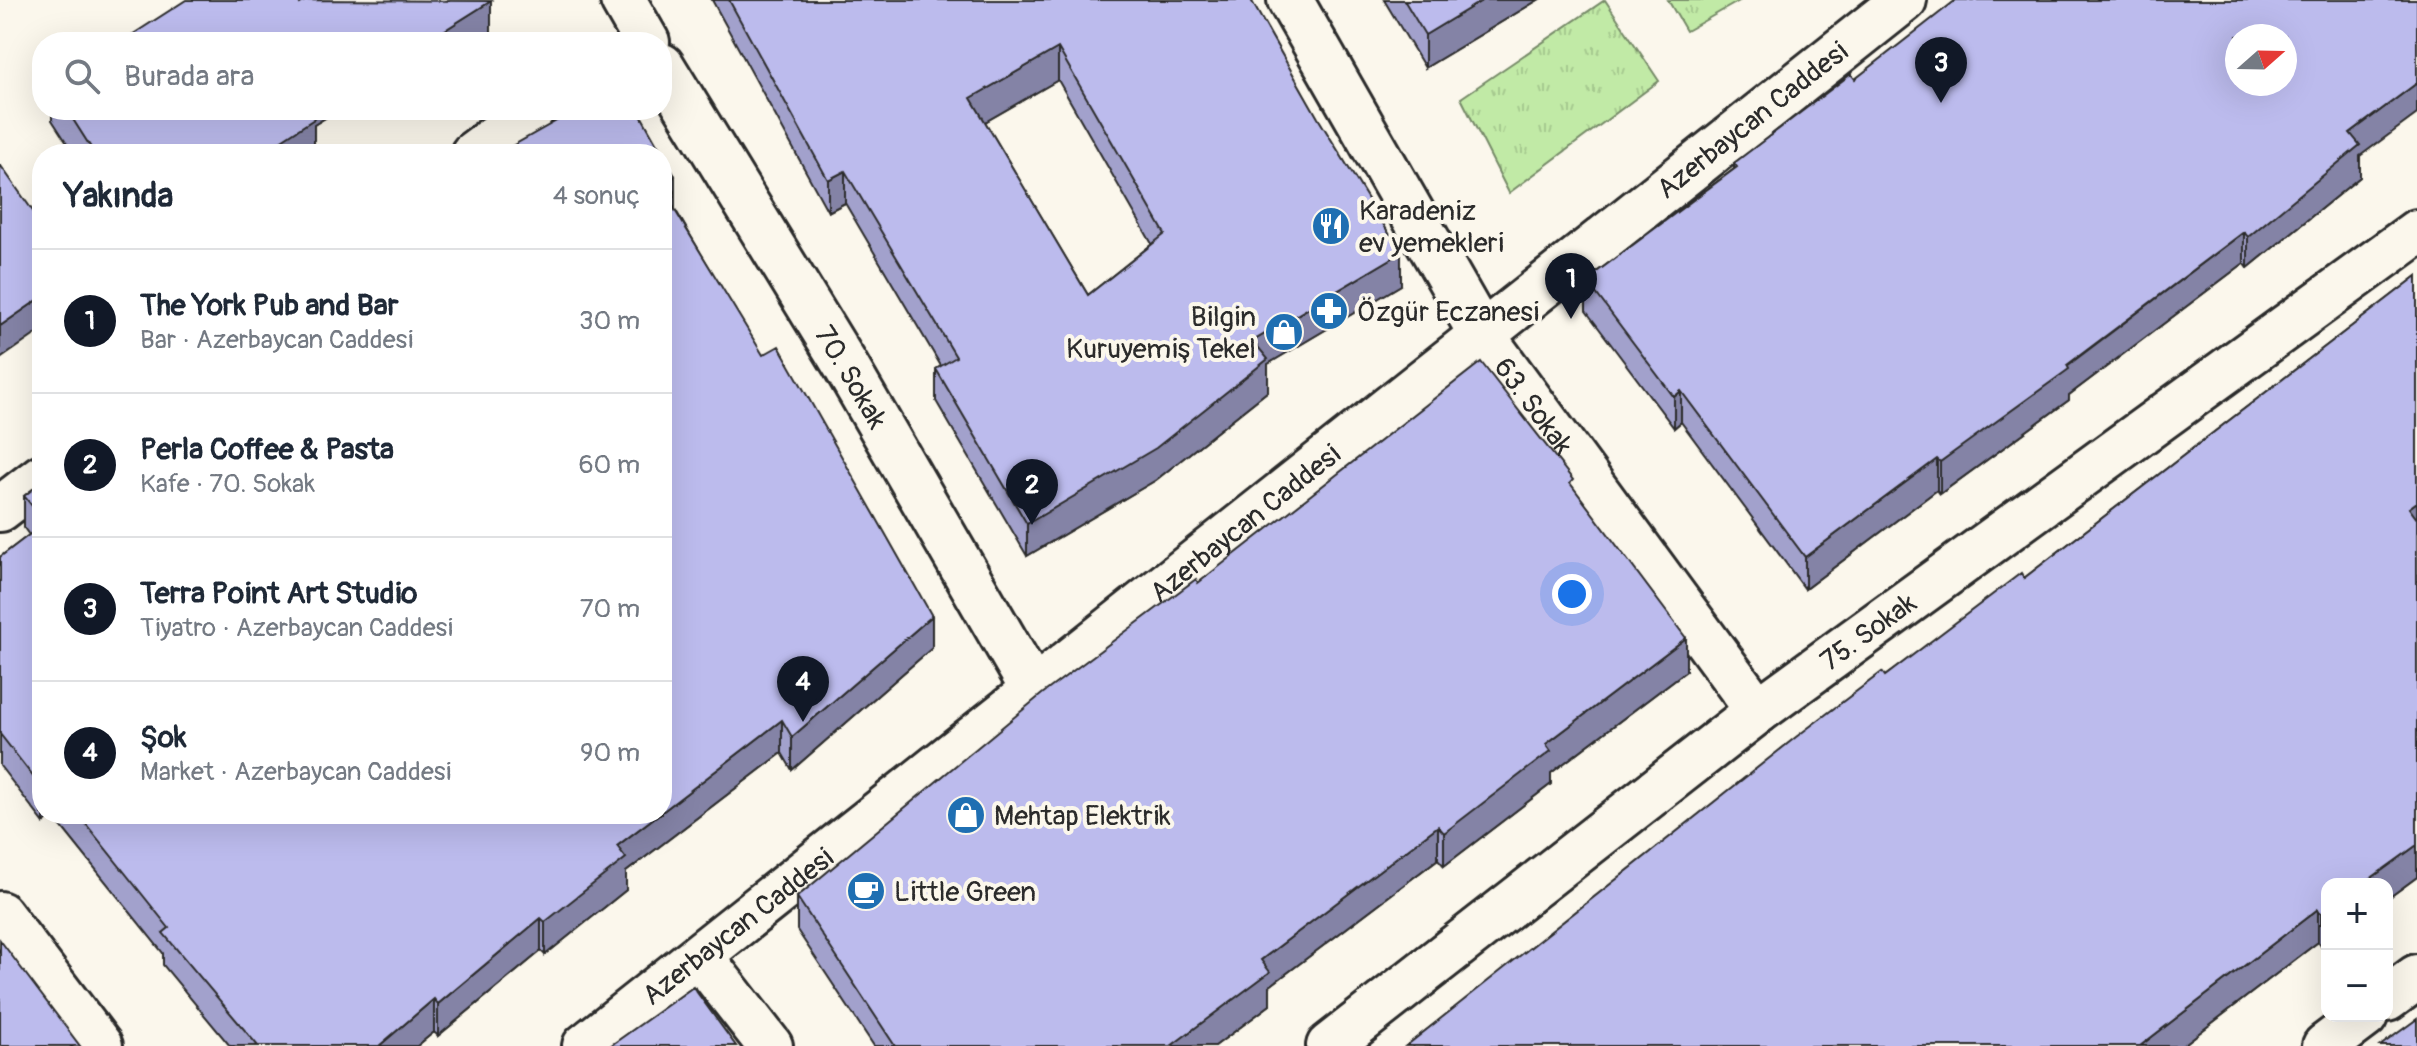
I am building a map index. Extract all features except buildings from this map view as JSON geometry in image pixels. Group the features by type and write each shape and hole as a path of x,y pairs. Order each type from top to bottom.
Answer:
{"street":[{"name":"63. Sokak","path":"1290,0 1480,332 1758,711"},
{"name":"Azerbaycan Caddesi","path":"585,1046 1035,693 1480,332 1904,0"},
{"name":"70. Sokak","path":"672,82 844,363 1035,693"},
{"path":"486,144 519,120"},
{"name":"75. Sokak","path":"1329,1046 1758,711 2417,232"},
{"path":"0,509 32,485"},
{"path":"0,914 100,1046"},
{"path":"700,956 770,1046"},
{"path":"2393,995 2417,977"},
{"path":"2325,1046 2357,1022"}],"green space":[{"path":"1605,0 1659,81 1509,193 1461,98"},
{"path":"1668,0 1741,0 1686,31"}],"place":[{"name":"Terra Point Art Studio","path":"1941,103"},
{"name":"Karadeniz ev yemekleri","path":"1331,226"},
{"name":"Özgür Eczanesi","path":"1329,311"},
{"name":"The York Pub and Bar","path":"1571,319"},
{"name":"Bilgin Kuruyemiş Tekel","path":"1284,332"},
{"name":"Perla Coffee & Pasta","path":"1032,525"},
{"name":"Şok","path":"803,722"},
{"name":"Mehtap Elektrik","path":"966,815"},
{"name":"Little Green","path":"866,891"}]}
